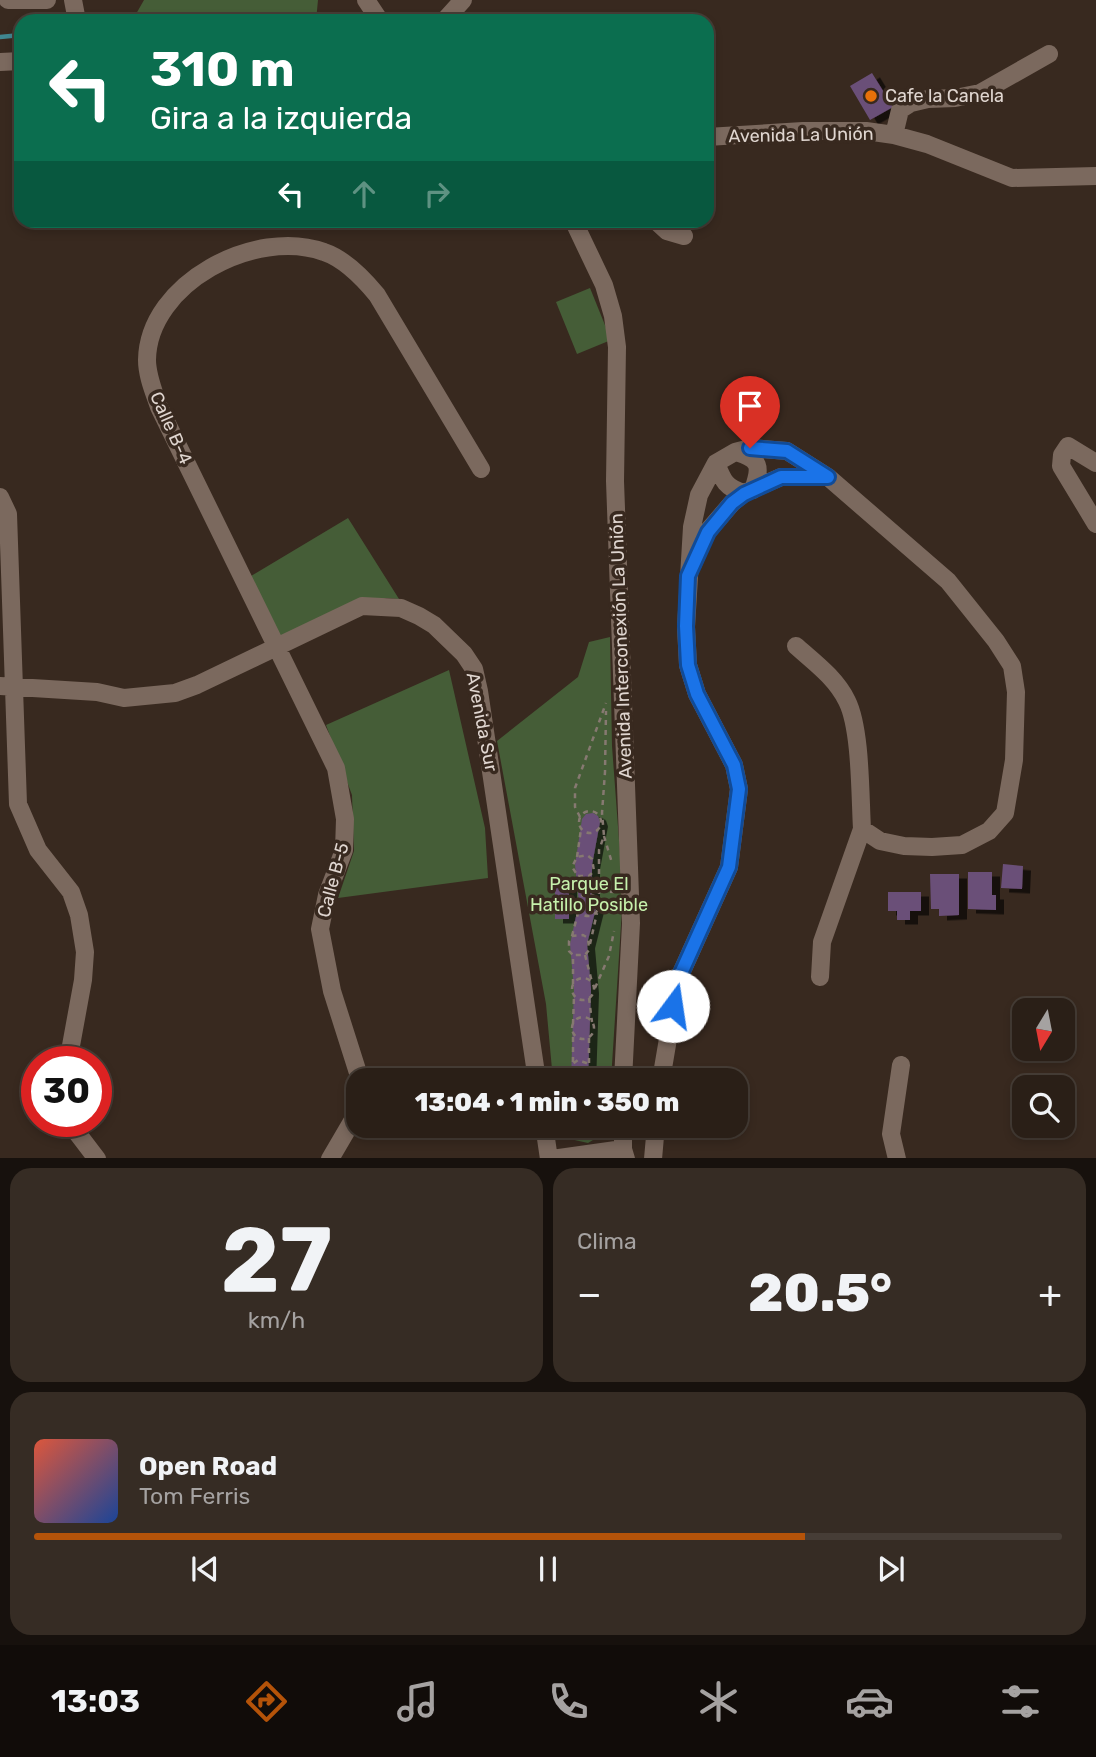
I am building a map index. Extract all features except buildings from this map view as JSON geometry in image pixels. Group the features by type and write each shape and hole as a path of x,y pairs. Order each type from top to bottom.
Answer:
{"street":[{"path":"8,0 47,0"},
{"path":"450,14 463,0"},
{"path":"894,135 900,110 911,103 980,93 1049,54"},
{"name":"Avenida La Unión","path":"714,137 843,130 894,135 927,144 1012,178 1096,176"},
{"name":"Avenida Interconexión La Unión","path":"577,228 604,285 613,316 617,346 615,481 631,923 624,1068"},
{"path":"665,228 684,236"},
{"name":"Calle B-4","path":"275,647 159,407 151,383 147,360 153,333 164,311 198,275 236,254 281,246 304,246 326,252 343,263 364,279 377,295 481,469"},
{"path":"1096,463 1068,446 1062,455 1061,466 1096,524"},
{"path":"663,1068 678,980 729,867 739,789 734,765 697,694 688,665 686,626 692,527 699,495 716,463 735,452 750,448 787,451 828,477 948,581 996,641 1012,666 1016,692 1014,760 1005,813 989,831 962,845 933,847 904,846 880,841 862,829"},
{"path":"735,452 752,457 758,465 759,473 749,491"},
{"path":"716,463 723,481 730,489 749,491"},
{"path":"688,576 708,532 732,503 749,491 781,477 828,477"},
{"path":"0,497 8,514 7,686 18,804 38,850 71,892 79,915 85,952 83,980 71,1046"},
{"name":"Avenida Sur","path":"7,686 97,692 124,698 175,693 362,606 401,608 433,625 464,654 474,669 535,1068"},
{"path":"796,646 827,673 846,699 854,721 862,829 822,942 820,977"},
{"name":"Calle B-5","path":"275,647 336,768 345,819 344,850 327,895 320,929 332,991 359,1076 354,1118 330,1158"},
{"path":"897,1158 891,1134 901,1065"},
{"path":"80,1137 97,1158"},
{"path":"547,1138 551,1158 624,1154"},
{"path":"653,1158 655,1138"}],"path":[{"path":"571,1068 573,1062 574,995 573,955 568,946 581,896 578,876 572,867 577,857 581,828 575,807 575,788 606,702 606,772 601,827 590,833 581,828"},
{"path":"580,817 584,813 594,811 602,821 604,836 599,850 599,904 590,945 585,955 594,988"},
{"path":"577,857 587,856 594,865 589,876 578,876"},
{"path":"600,891 621,893"},
{"path":"581,896 592,894 599,904"},
{"path":"579,911 588,916 598,910"},
{"path":"572,936 583,935 590,945"},
{"path":"573,955 585,955"},
{"path":"590,1068 589,1038 594,1027 589,998 609,956"},
{"path":"573,984 582,978 592,982"},
{"path":"574,995 583,1000 589,998"},
{"path":"573,1024 581,1018 592,1022"},
{"path":"573,1034 583,1040 589,1038"},
{"path":"573,1062 583,1060 589,1064"}],"green space":[{"path":"144,0 318,0 317,14 136,14"},
{"path":"590,288 611,340 577,354 556,302"},
{"path":"348,518 399,599 386,598 279,638 251,576"},
{"name":"Parque El Hatillo Posible","path":"610,637 612,746 623,894 612,1068 552,1068 546,1004 497,741 578,677 589,642"},
{"path":"449,670 485,828 488,878 338,898 354,851 352,795 326,725"},
{"path":"569,1138 596,1138 588,1143"}],"waterway":[{"path":"0,37 14,36"}],"place":[{"name":"Cafe la Canela","path":"871,96"}],"route":[{"path":"673,1006 678,980 729,867 739,789 734,765 697,694 688,665 688,576 708,532 732,503 744,494 781,477 828,477 787,451 750,448"}]}
